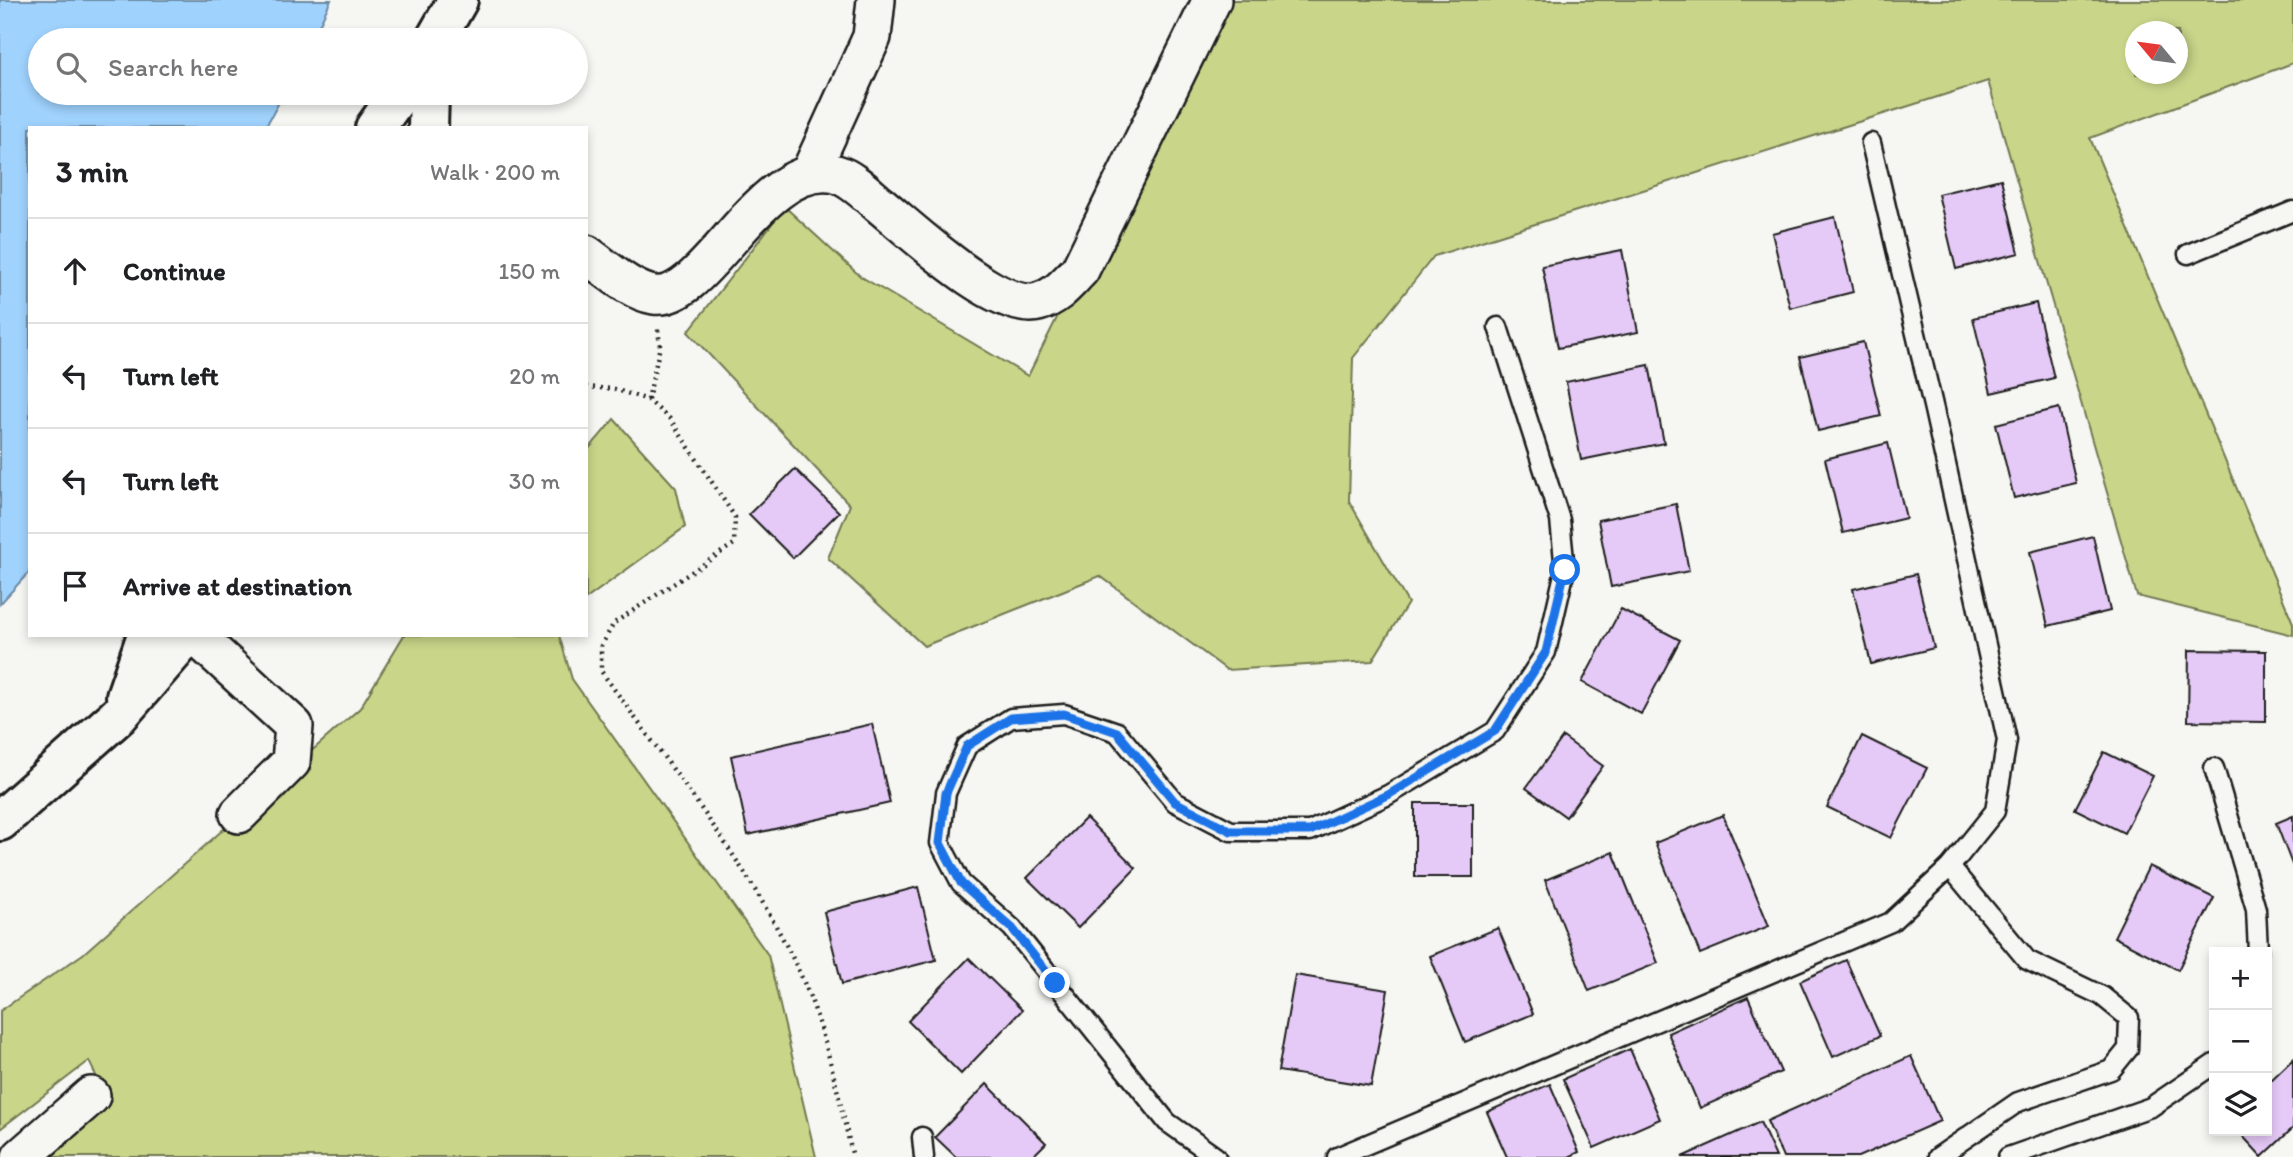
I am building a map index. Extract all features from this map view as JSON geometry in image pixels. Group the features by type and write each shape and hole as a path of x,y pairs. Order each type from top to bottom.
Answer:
{"main road":[{"path":"442,28 458,0"},
{"path":"376,126 391,105"},
{"path":"428,126 429,105"},
{"path":"119,715 146,637"},
{"path":"0,821 119,715 186,637"}],"street":[{"path":"810,173 872,37 876,0"},
{"path":"588,255 625,282 655,295 681,289 784,184 810,173 837,174 861,189 956,268 1011,300 1036,303 1058,293 1080,270 1212,0"},
{"path":"197,637 294,726 290,762 239,814"},
{"path":"21,1157 91,1096"}],"lane":[{"path":"1337,1157 1891,922 1950,867 1994,811 2007,740 1934,410 1871,143"},
{"path":"2188,254 2293,211"},
{"path":"1216,1157 1167,1122 1012,928 961,883 940,843 946,793 967,746 1011,718 1064,714 1117,732 1175,802 1231,831 1310,831 1388,795 1495,731 1546,652 1565,570 1560,520 1498,327"},
{"path":"2214,768 2256,909 2258,947"},
{"path":"1946,1156 1978,1127 2018,1102 2111,1070 2128,1049 2129,1018 2102,996 2027,960 1950,867"},
{"path":"2008,1157 2151,1107 2209,1067"},
{"path":"922,1137 923,1157"}],"path":[{"path":"648,400 660,346 655,295"},
{"path":"588,387 614,389 648,400 670,419 736,517 734,544 614,623 601,646 601,670 712,827 778,929 804,980 832,1072 853,1157"}],"green space":[{"path":"1215,0 2293,0 2293,63 2090,138 2293,623 2293,635 2137,596 1988,81 1434,256 1353,358 1349,501 1408,603 1372,661 1227,670 1100,576 924,646 828,558 850,505 688,332 785,207 860,276 1028,376"},
{"path":"614,419 676,488 685,527 588,598 588,450"},
{"path":"403,637 560,637 572,679 768,955 816,1157 51,1157 109,1103 89,1061 0,1129 0,1011 83,954 360,708"}],"water":[{"path":"0,0 331,0 318,28 28,28 28,105 277,105 266,126 28,126 28,573 0,604"}],"building":[{"path":"2001,179 2019,253 1956,269 1938,194"},
{"path":"1835,217 1853,292 1790,308 1772,233"},
{"path":"1622,250 1638,332 1558,348 1542,266"},
{"path":"2036,303 2054,378 1991,393 1973,318"},
{"path":"1863,342 1881,416 1818,431 1800,357"},
{"path":"1649,365 1664,443 1581,460 1566,382"},
{"path":"2059,408 2076,483 2014,498 1996,424"},
{"path":"1888,443 1906,518 1843,533 1825,459"},
{"path":"795,469 839,512 793,558 749,514"},
{"path":"1676,504 1689,571 1611,587 1598,520"},
{"path":"2093,536 2110,611 2048,626 2030,552"},
{"path":"1916,574 1934,648 1871,664 1853,589"},
{"path":"1621,609 1680,640 1641,714 1582,682"},
{"path":"2189,650 2266,651 2266,722 2188,721"},
{"path":"872,724 890,803 748,835 731,756"},
{"path":"1862,736 1927,768 1891,838 1827,807"},
{"path":"1563,737 1603,766 1566,817 1526,788"},
{"path":"2104,752 2153,776 2124,833 2075,809"},
{"path":"1415,803 1473,803 1473,877 1415,877"},
{"path":"1723,815 1769,926 1700,954 1655,843"},
{"path":"2293,816 2293,867 2276,823"},
{"path":"1086,818 1136,868 1078,928 1027,878"},
{"path":"1613,852 1658,963 1589,991 1545,880"},
{"path":"2149,866 2214,898 2178,970 2114,937"},
{"path":"918,887 936,960 842,984 824,912"},
{"path":"1498,928 1533,1014 1465,1042 1430,956"},
{"path":"969,958 1022,1010 961,1074 908,1021"},
{"path":"1846,960 1880,1036 1833,1057 1800,981"},
{"path":"1295,975 1388,990 1371,1086 1278,1071"},
{"path":"1748,997 1781,1072 1700,1108 1668,1033"},
{"path":"1630,1049 1660,1119 1594,1148 1563,1079"},
{"path":"1911,1056 1940,1121 1858,1157 1783,1157 1767,1121"},
{"path":"2293,1059 2293,1128 2262,1157 2243,1136 2272,1136 2272,1079"},
{"path":"987,1084 1046,1143 1032,1157 956,1157 935,1137"},
{"path":"1550,1084 1579,1152 1569,1157 1507,1157 1487,1112"},
{"path":"1760,1122 1776,1157 1682,1157"}],"route":[{"path":"1055,983 1012,928 961,883 940,843 946,793 967,746 1011,718 1064,714 1117,732 1175,802 1231,831 1310,831 1388,795 1495,731 1546,652 1565,570"}]}
